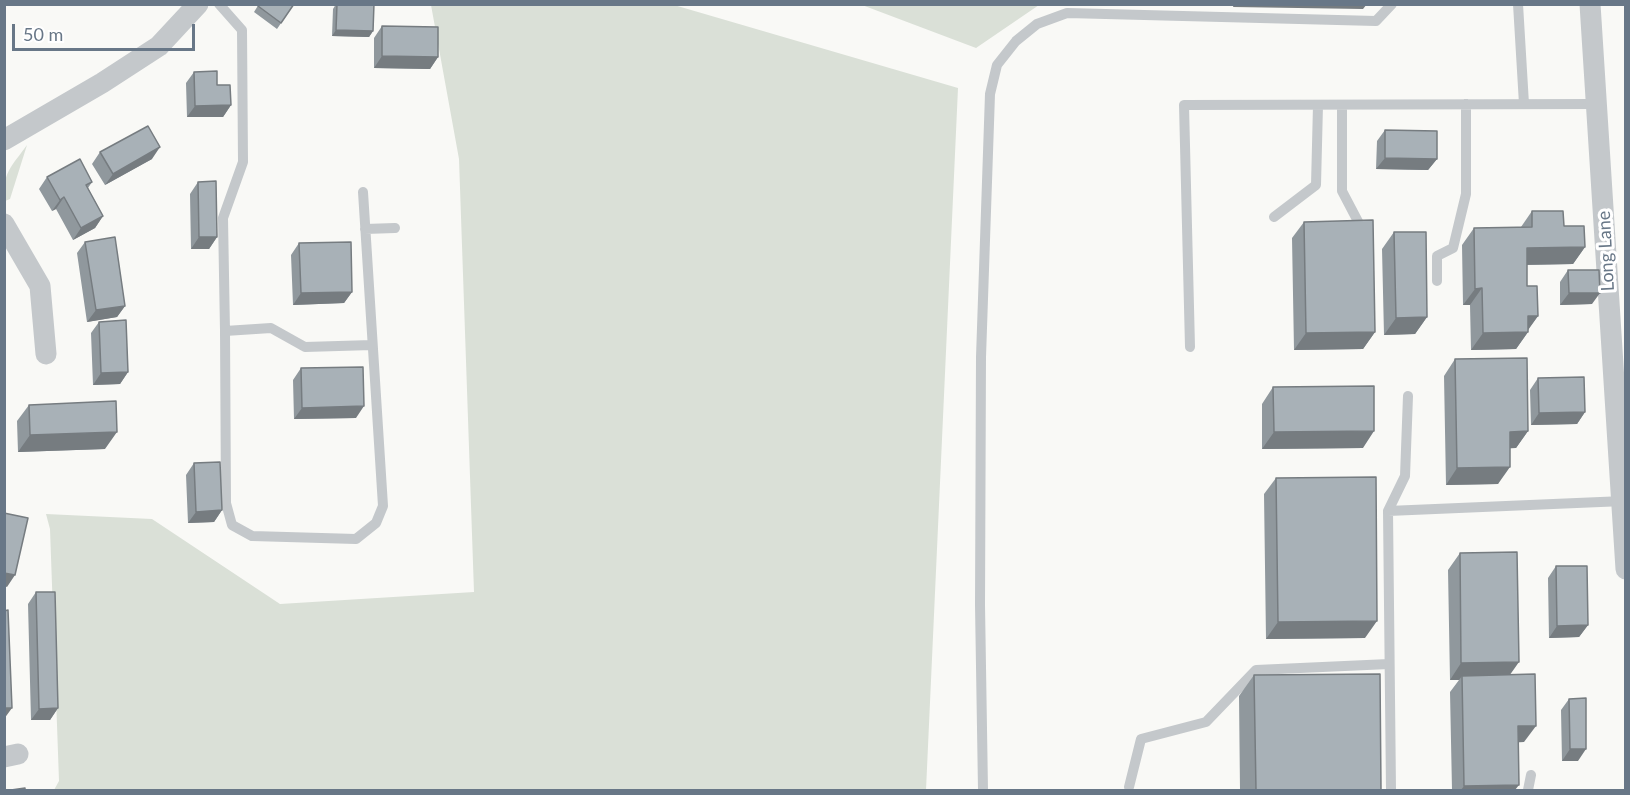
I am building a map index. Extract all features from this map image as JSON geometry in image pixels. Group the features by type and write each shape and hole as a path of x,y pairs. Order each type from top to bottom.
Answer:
{"street":[{"path":"4,140 102,83 159,46 198,4"},
{"name":"Long Lane","path":"1590,4 1626,568"},
{"path":"4,224 40,286 45,354"}],"lane":[{"path":"219,4 242,30 243,162 223,218 226,503 232,525 252,536 356,539 376,523 382,506 363,192"},
{"path":"982,790 981,357 990,94 998,65 1016,40 1037,24 1068,13 1376,21 1392,4"},
{"path":"1518,4 1524,104"},
{"path":"1437,281 1437,256 1452,248 1466,194 1466,104"},
{"path":"1190,346 1184,105 1597,104"},
{"path":"1274,217 1316,185 1318,105"},
{"path":"1342,105 1342,191 1364,233"},
{"path":"365,229 395,228"},
{"path":"225,331 271,328 305,346 372,345"},
{"path":"1390,790 1388,511 1405,476 1408,396"},
{"path":"1388,511 1623,501"},
{"path":"1129,787 1141,739 1206,722 1256,670 1389,664"},
{"path":"1528,790 1531,775"}],"shaded area":[{"path":"1039,4 976,48 862,5"},
{"path":"431,5 674,5 958,88 926,790 54,790 59,781 50,529 46,514 152,519 280,604 474,592 459,159"},
{"path":"27,145 10,199 5,201 6,177"}],"building":[{"path":"259,4 294,4 281,23 258,6"},
{"path":"337,4 374,4 373,31 336,30"},
{"path":"382,26 438,27 438,57 382,56"},
{"path":"217,71 217,85 230,85 231,105 195,106 194,72"},
{"path":"148,126 160,147 113,174 100,152"},
{"path":"1385,130 1437,131 1437,159 1385,158"},
{"path":"80,159 92,182 86,185 103,216 81,228 64,197 60,200 47,177"},
{"path":"216,181 217,237 199,237 198,182"},
{"path":"1532,211 1563,211 1564,226 1584,226 1585,247 1527,248 1527,286 1537,286 1538,316 1528,316 1528,332 1483,333 1482,288 1475,289 1474,228 1532,227"},
{"path":"1373,220 1375,332 1306,333 1304,222"},
{"path":"1394,232 1426,232 1427,317 1396,318"},
{"path":"115,237 125,306 96,310 85,242"},
{"path":"351,242 352,292 301,293 299,243"},
{"path":"1568,270 1599,270 1600,293 1569,293"},
{"path":"126,320 128,372 101,373 99,322"},
{"path":"1527,358 1528,431 1510,432 1510,467 1457,468 1455,359"},
{"path":"363,367 364,406 302,408 301,368"},
{"path":"1584,377 1585,412 1539,413 1538,378"},
{"path":"1374,386 1374,431 1274,432 1273,387"},
{"path":"116,401 117,432 30,435 29,405"},
{"path":"220,462 222,510 196,512 194,463"},
{"path":"1376,477 1377,621 1278,622 1276,478"},
{"path":"4,513 28,518 15,575 4,573"},
{"path":"1517,552 1519,662 1461,663 1460,553"},
{"path":"1556,566 1587,566 1588,625 1557,626"},
{"path":"36,592 55,592 58,708 39,709"},
{"path":"8,610 12,708 4,708 4,611"},
{"path":"1380,674 1381,790 1256,790 1254,675"},
{"path":"1535,674 1536,726 1518,726 1519,785 1464,786 1462,676"},
{"path":"1586,698 1586,749 1570,749 1569,699"}]}
